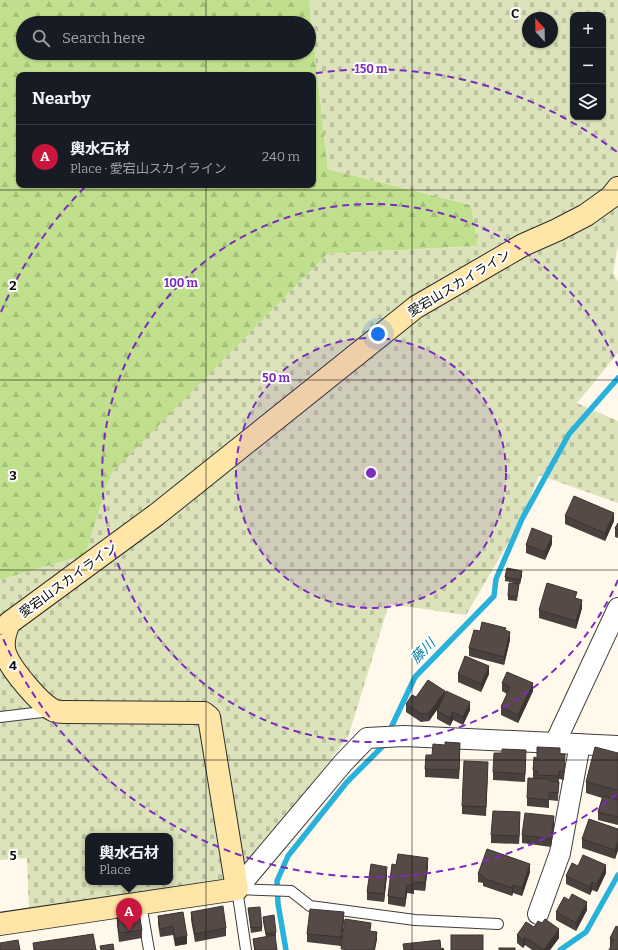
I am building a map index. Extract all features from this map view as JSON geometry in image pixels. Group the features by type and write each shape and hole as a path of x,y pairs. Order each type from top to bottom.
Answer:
{"main road":[{"name":"愛宕山スカイライン","path":"53,710 41,702 10,664 5,652 4,640 10,623 156,515 416,307 523,245 557,230 586,214 611,197 618,188"},
{"path":"0,924 237,889 209,717 204,713 65,712 53,710"}],"street":[{"path":"555,743 618,608"},
{"path":"237,889 343,763 368,738 400,736 618,746"},
{"path":"538,914 560,853 580,744"}],"lane":[{"path":"0,717 53,710"},
{"path":"246,950 237,889 291,892 310,906 415,920 498,924"},
{"path":"142,904 149,950"}],"green space":[{"path":"0,0 309,0 311,16 16,16 16,60 316,60 328,169 471,205 478,246 327,254 85,555 0,580"},
{"path":"309,0 618,0 618,244 613,274 618,281 618,353 577,403 618,421 618,503 539,475 522,519 466,615 389,604 348,737 234,882 29,911 27,858 0,860 0,580 85,555 110,475 327,254 478,246 471,205 328,169 316,60 316,16 311,16"}],"building":[{"path":"574,496 614,513 605,533 565,516"},
{"path":"618,523 618,530 615,528"},
{"path":"532,528 552,536 545,552 526,545"},
{"path":"507,568 522,571 520,580 505,577"},
{"path":"509,583 519,584 517,597 508,596"},
{"path":"547,583 577,592 575,598 582,600 576,621 539,610"},
{"path":"482,622 506,628 505,630 510,632 504,657 469,648 474,630 480,631"},
{"path":"465,656 489,666 481,684 458,674"},
{"path":"507,672 533,683 518,715 501,707 510,687 502,683"},
{"path":"428,680 445,691 429,713 421,714 406,704 412,695 416,697"},
{"path":"446,691 470,702 463,717 453,712 450,718 437,711"},
{"path":"445,742 460,743 459,770 425,769 426,755 432,755 433,744 445,745"},
{"path":"537,747 560,748 560,754 565,754 564,772 559,771 559,776 537,775 538,771 533,770 534,757 537,758"},
{"path":"595,747 618,753 618,790 586,782"},
{"path":"502,749 526,750 525,774 493,772 494,753 502,753"},
{"path":"464,761 488,762 486,807 462,806"},
{"path":"528,778 550,779 550,781 559,782 558,793 549,792 549,800 527,798"},
{"path":"603,796 618,800 618,817 598,812"},
{"path":"493,811 520,812 519,836 491,835"},
{"path":"525,813 554,816 551,839 522,835"},
{"path":"589,819 618,829 618,842 615,850 582,839"},
{"path":"487,849 530,864 522,888 513,885 512,888 483,878 483,876 478,874"},
{"path":"398,854 428,858 425,883 414,882 414,885 407,885 405,899 388,896 392,864 396,865"},
{"path":"583,855 606,865 597,884 592,882 590,887 566,876 572,863 578,866"},
{"path":"371,864 387,867 384,894 367,892"},
{"path":"572,894 587,902 576,923 556,912 564,897 569,900"},
{"path":"223,906 226,928 195,934 191,912"},
{"path":"260,907 262,927 251,928 248,908"},
{"path":"310,909 344,912 341,937 307,934"},
{"path":"183,912 187,936 175,938 173,926 160,929 158,916"},
{"path":"139,913 142,930 119,933 117,917"},
{"path":"274,915 276,932 266,934 263,917"},
{"path":"345,919 371,923 370,931 377,932 374,950 341,949"},
{"path":"545,919 559,929 544,950 525,937 523,940 517,935 526,922 534,927 538,921 542,923"},
{"path":"616,926 618,927 618,950 609,950 614,940 610,938"},
{"path":"93,934 96,950 34,950 33,943"},
{"path":"275,935 277,950 255,950 253,939"},
{"path":"451,935 483,935 483,950 451,950"},
{"path":"18,940 20,950 0,950 0,943"},
{"path":"440,940 441,949 443,948 444,950 404,950 403,944"},
{"path":"113,944 114,950 101,950 100,946"},
{"path":"499,948 515,948 515,950 499,950"}],"waterway":[{"name":"藤川","path":"389,732 415,677 494,596 496,579 522,519 569,434 618,378"},
{"name":"藤川","path":"286,950 278,904 277,881 288,856 347,782 383,746 385,742"},
{"path":"560,950 586,932 618,875"}],"place":[{"name":"輿水石材","path":"129,931"}]}
